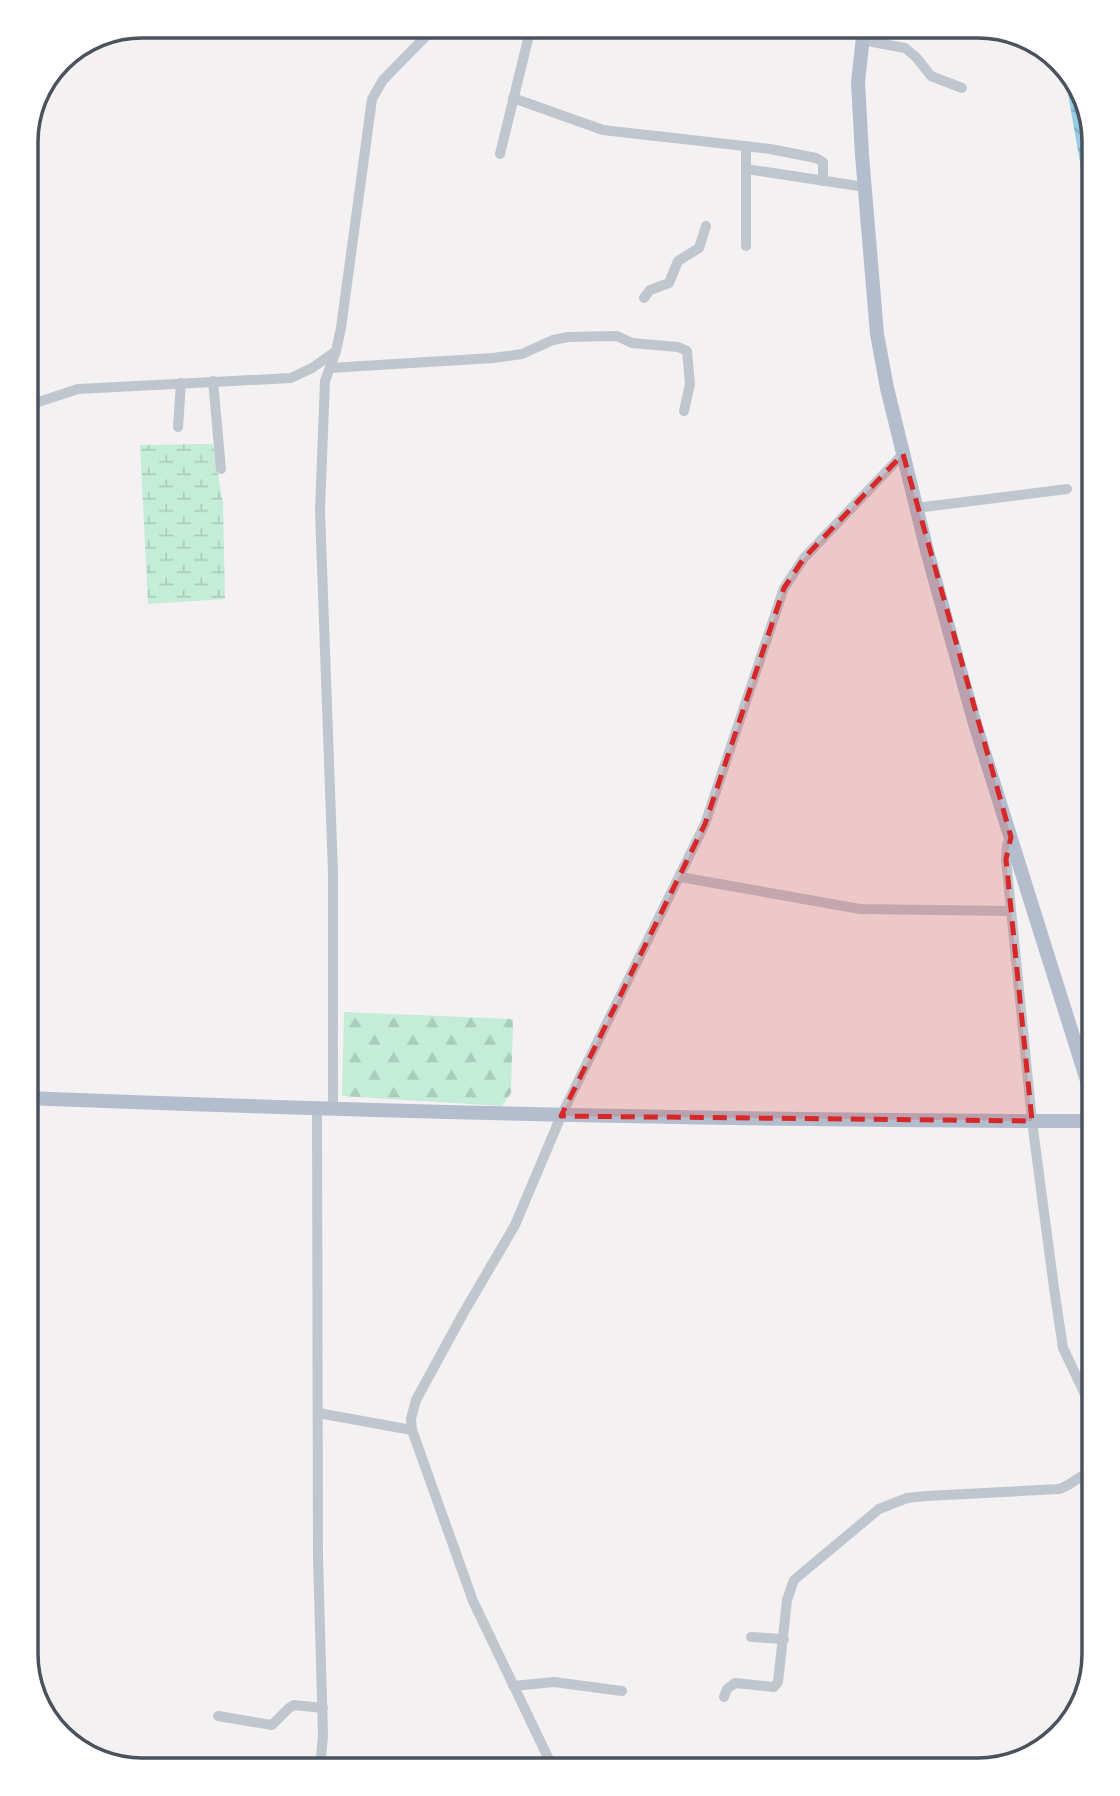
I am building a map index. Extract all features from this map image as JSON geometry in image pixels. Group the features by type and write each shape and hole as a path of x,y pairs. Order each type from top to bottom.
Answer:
{"main road":[{"path":"862,39 858,82 865,187 877,334 887,388 916,508 975,724 1082,1065"},
{"path":"38,1098 561,1116 1082,1120"}],"street":[{"path":"333,1109 333,873 320,511 325,381 337,351 372,99 383,80 424,38"},
{"path":"500,154 528,38"},
{"path":"878,39 905,48 931,76 962,88"},
{"path":"513,98 603,130 746,146 820,159 823,162 823,181"},
{"path":"746,146 746,246"},
{"path":"746,169 865,187"},
{"path":"644,298 650,290 669,284 678,261 699,248 706,226"},
{"path":"330,368 514,355 568,337 617,336 632,343 684,348 688,356 689,390 684,411"},
{"path":"39,402 78,389 291,378 337,351"},
{"path":"213,381 221,469"},
{"path":"178,427 181,383"},
{"path":"548,1757 473,1601 412,1430 411,1419 416,1400 515,1225 561,1116 705,824 784,588 804,558 903,454"},
{"path":"916,508 1067,489"},
{"path":"1011,837 1006,853 1032,1121 1063,1348 1082,1388"},
{"path":"680,877 860,909 1011,911"},
{"path":"317,1108 318,1558 323,1708 321,1757"},
{"path":"318,1413 412,1430"},
{"path":"724,1697 730,1686 736,1683 774,1687 778,1682 787,1600 794,1580 879,1509 907,1498 1059,1489 1073,1483 1082,1475"},
{"path":"751,1637 784,1639"},
{"path":"513,1686 554,1682 622,1691"},
{"path":"218,1716 272,1725 294,1705 323,1708"}],"highlighted area":[{"path":"903,454 1011,837 1006,859 1032,1121 561,1116 705,824 784,588 804,558"}],"green space":[{"path":"213,444 223,503 225,599 148,604 140,445"},
{"path":"344,1012 513,1019 511,1093 502,1106 342,1096"}],"water":[{"path":"1068,91 1081,129 1082,174"}]}
